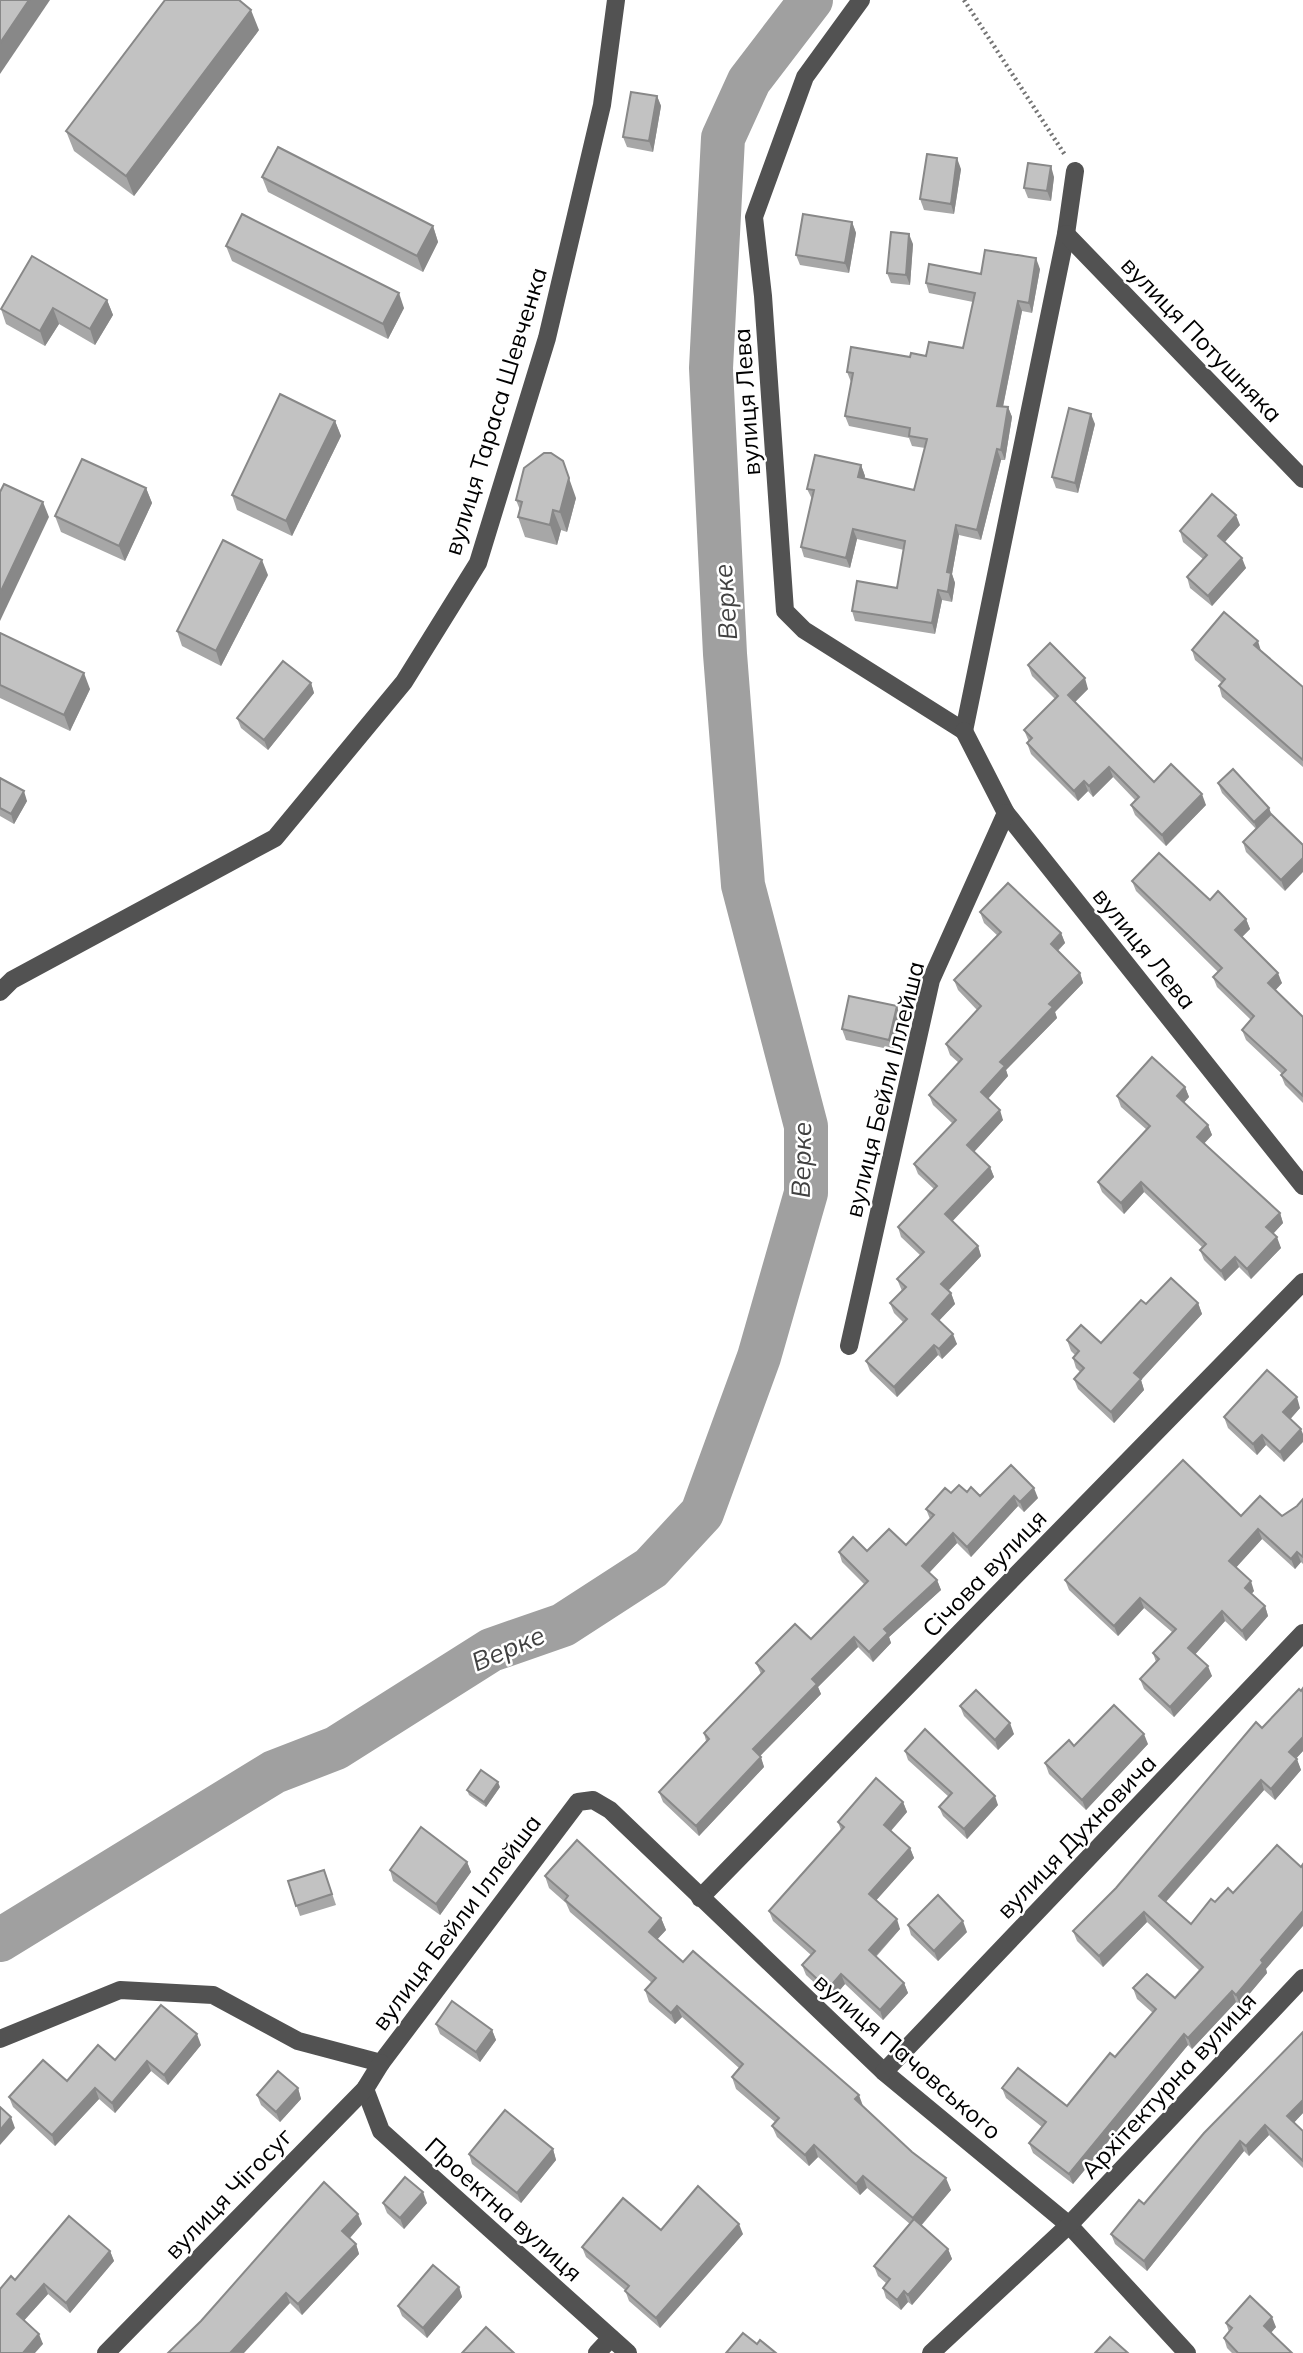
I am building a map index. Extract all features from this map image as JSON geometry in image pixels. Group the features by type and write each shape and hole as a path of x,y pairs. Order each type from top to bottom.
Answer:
{"street":[{"name":"вулиця Тараса Шевченка","path":"0,992 12,980 275,838 404,682 478,564 547,338 601,105 617,0"},
{"name":"вулиця Лева","path":"860,0 805,77 754,217 763,296 785,611 804,630 964,731 1006,813 1303,1186"},
{"path":"964,731 1066,234 1075,171"},
{"name":"вулиця Потушняка","path":"1066,234 1303,479"},
{"name":"вулиця Бейли Іллейша","path":"849,1346 931,980 1006,813"},
{"name":"Січова вулиця","path":"700,1898 1303,1282"},
{"name":"вулиця Духновича","path":"884,2072 1303,1633"},
{"name":"вулиця Бейли Іллейша","path":"0,2039 120,1990 213,1995 298,2041 381,2063 578,1801 593,1800"},
{"name":"вулиця Пачовського","path":"593,1800 610,1810 884,2072 1069,2225 1187,2353"},
{"name":"Архітектурна вулиця","path":"1069,2225 1303,1978"},
{"name":"вулиця Чігосуг","path":"106,2353 365,2089 381,2063"},
{"name":"Проектна вулиця","path":"365,2089 381,2131 628,2353"},
{"path":"931,2353 1069,2225"},
{"path":"597,2353 611,2338"}],"path":[{"path":"964,0 1075,171"}],"building":[{"path":"0,0 29,0 0,43"},
{"path":"165,0 239,0 251,10 126,176 66,131"},
{"path":"631,92 657,96 649,141 623,137"},
{"path":"278,147 433,226 417,256 262,177"},
{"path":"927,154 957,158 951,204 920,199"},
{"path":"1028,163 1051,166 1047,191 1024,188"},
{"path":"242,214 399,293 383,324 226,246"},
{"path":"803,214 852,222 845,263 796,255"},
{"path":"891,232 909,234 906,275 887,273"},
{"path":"985,250 1036,258 1029,303 1018,301 997,406 1008,407 1001,450 997,449 977,530 956,525 947,572 951,573 948,592 938,590 932,623 852,611 857,581 897,588 905,541 853,529 846,558 801,547 814,490 807,489 815,455 861,465 858,477 914,490 927,439 909,436 910,428 845,416 853,373 847,372 851,347 910,357 911,353 926,356 929,342 963,348 975,293 926,283 929,264 981,274"},
{"path":"32,256 107,300 90,329 53,308 40,331 1,309"},
{"path":"280,394 335,421 286,521 232,495"},
{"path":"1069,408 1091,414 1075,483 1052,477"},
{"path":"544,453 551,453 563,461 569,478 560,512 553,510 550,525 518,517 522,502 516,500 524,468"},
{"path":"82,459 146,488 119,546 55,516"},
{"path":"4,484 43,502 0,593 0,492"},
{"path":"1212,494 1236,515 1218,536 1242,558 1208,596 1187,577 1207,555 1180,531"},
{"path":"223,540 262,560 216,651 177,631"},
{"path":"1224,612 1258,641 1254,645 1303,687 1303,760 1219,686 1225,679 1192,650"},
{"path":"0,633 84,673 64,715 0,685"},
{"path":"1050,643 1085,678 1068,695 1154,782 1171,764 1202,794 1162,835 1131,805 1139,797 1109,767 1089,786 1084,781 1074,791 1027,743 1032,738 1024,730 1058,696 1028,665"},
{"path":"283,661 311,683 264,740 237,718"},
{"path":"1233,769 1269,808 1254,822 1218,783"},
{"path":"0,778 24,791 11,814 0,808"},
{"path":"1271,814 1303,845 1303,858 1281,880 1243,842"},
{"path":"1159,853 1210,900 1218,891 1246,919 1235,930 1278,973 1268,983 1303,1017 1303,1096 1281,1075 1286,1070 1242,1030 1254,1016 1213,977 1222,968 1132,881"},
{"path":"1008,883 1061,933 1051,944 1080,973 1049,1004 1053,1007 1000,1062 1005,1066 981,1092 1000,1110 967,1145 990,1167 945,1214 978,1246 941,1284 951,1293 932,1314 953,1334 939,1349 934,1345 894,1387 866,1361 907,1319 890,1303 906,1287 897,1279 924,1252 898,1227 937,1186 914,1164 956,1120 929,1095 962,1059 946,1044 981,1006 954,980 1001,932 980,912"},
{"path":"849,996 897,1006 889,1040 842,1029"},
{"path":"1152,1057 1185,1087 1177,1096 1208,1125 1197,1137 1280,1213 1266,1227 1277,1237 1247,1269 1235,1257 1221,1271 1200,1250 1206,1244 1141,1182 1121,1203 1098,1182 1150,1126 1117,1096"},
{"path":"1171,1278 1198,1303 1134,1373 1141,1379 1111,1412 1074,1379 1084,1368 1073,1358 1079,1351 1067,1340 1081,1325 1101,1343 1141,1300 1146,1304"},
{"path":"1267,1370 1297,1397 1283,1412 1301,1429 1280,1452 1262,1435 1253,1444 1224,1417"},
{"path":"1183,1460 1241,1516 1260,1496 1282,1516 1303,1499 1303,1557 1297,1552 1291,1559 1258,1529 1229,1561 1251,1581 1245,1588 1265,1606 1242,1631 1222,1611 1188,1648 1208,1666 1170,1707 1140,1679 1159,1659 1153,1653 1176,1629 1140,1598 1114,1626 1065,1580"},
{"path":"1011,1465 1034,1488 1020,1502 1014,1496 967,1547 953,1533 922,1566 937,1580 884,1629 888,1633 869,1652 854,1637 812,1679 817,1684 753,1749 761,1757 696,1826 659,1792 709,1739 704,1733 764,1671 756,1663 795,1624 811,1639 868,1581 839,1552 853,1537 867,1551 889,1529 906,1545 934,1515 926,1509 945,1488 951,1493 959,1485 967,1492 971,1487 980,1496"},
{"path":"1303,1688 1303,1737 1289,1752 1297,1759 1271,1789 1261,1780 1159,1896 1191,1924 1211,1899 1215,1902 1228,1888 1233,1893 1277,1845 1301,1867 1303,1864 1303,1911 1261,1960 1263,1963 1236,1995 1232,1991 1188,2038 1184,2034 1069,2174 1029,2143 1046,2122 1002,2088 1018,2068 1067,2106 1110,2053 1115,2057 1156,2009 1133,1988 1147,1974 1175,1998 1203,1967 1144,1912 1099,1956 1073,1931 1116,1888 1256,1722 1262,1728"},
{"path":"976,1690 1010,1723 995,1740 960,1706"},
{"path":"1114,1705 1144,1734 1082,1800 1045,1763 1069,1740 1074,1746"},
{"path":"925,1729 995,1796 964,1829 939,1807 952,1793 905,1751"},
{"path":"481,1770 498,1782 484,1802 467,1790"},
{"path":"876,1778 903,1802 884,1825 910,1848 869,1894 897,1919 869,1950 904,1983 880,2010 841,1974 828,1989 802,1965 815,1951 769,1911 844,1827 838,1822"},
{"path":"421,1827 467,1862 436,1904 390,1870"},
{"path":"577,1840 661,1918 649,1932 683,1962 693,1951 859,2095 855,2099 912,2152 946,2178 913,2218 863,2176 856,2184 814,2145 805,2155 772,2126 779,2118 732,2077 743,2064 677,2006 671,2013 645,1990 656,1978 565,1900 568,1896 545,1876"},
{"path":"324,1870 332,1894 296,1906 288,1881"},
{"path":"938,1895 963,1921 934,1951 908,1925"},
{"path":"452,2001 492,2030 476,2052 436,2024"},
{"path":"161,2005 197,2034 164,2075 147,2061 112,2103 95,2088 52,2135 9,2097 43,2060 67,2081 98,2045 115,2060"},
{"path":"1303,2032 1303,2100 1287,2116 1303,2131 1303,2161 1265,2125 1246,2146 1240,2141 1144,2261 1111,2234 1139,2200 1144,2204 1204,2133"},
{"path":"278,2071 298,2088 276,2112 257,2095"},
{"path":"0,2107 11,2117 0,2130"},
{"path":"505,2110 553,2149 517,2193 469,2154"},
{"path":"405,2177 423,2192 400,2218 383,2203"},
{"path":"324,2182 358,2214 342,2231 356,2244 298,2304 286,2293 230,2353 168,2353 201,2321"},
{"path":"698,2186 739,2224 656,2318 625,2291 629,2286 582,2247 623,2198 661,2230"},
{"path":"69,2216 110,2251 66,2303 44,2284 17,2314 39,2334 23,2353 0,2353 0,2289 11,2276 15,2280"},
{"path":"914,2219 948,2249 908,2295 904,2291 897,2300 883,2288 890,2279 874,2266"},
{"path":"433,2265 459,2287 423,2328 398,2306"},
{"path":"1250,2296 1272,2317 1264,2326 1292,2353 1238,2353 1224,2338 1232,2328 1226,2323"},
{"path":"486,2327 514,2353 462,2353"},
{"path":"743,2333 757,2344 760,2340 776,2353 726,2353"},
{"path":"1110,2337 1128,2353 1095,2353"}],"waterway":[{"name":"Верке","path":"0,1940 274,1772 336,1748 491,1650 563,1625 651,1568 702,1513 759,1357 806,1193 806,1126 743,885 725,654 711,368 723,138 749,81 811,0"}]}
